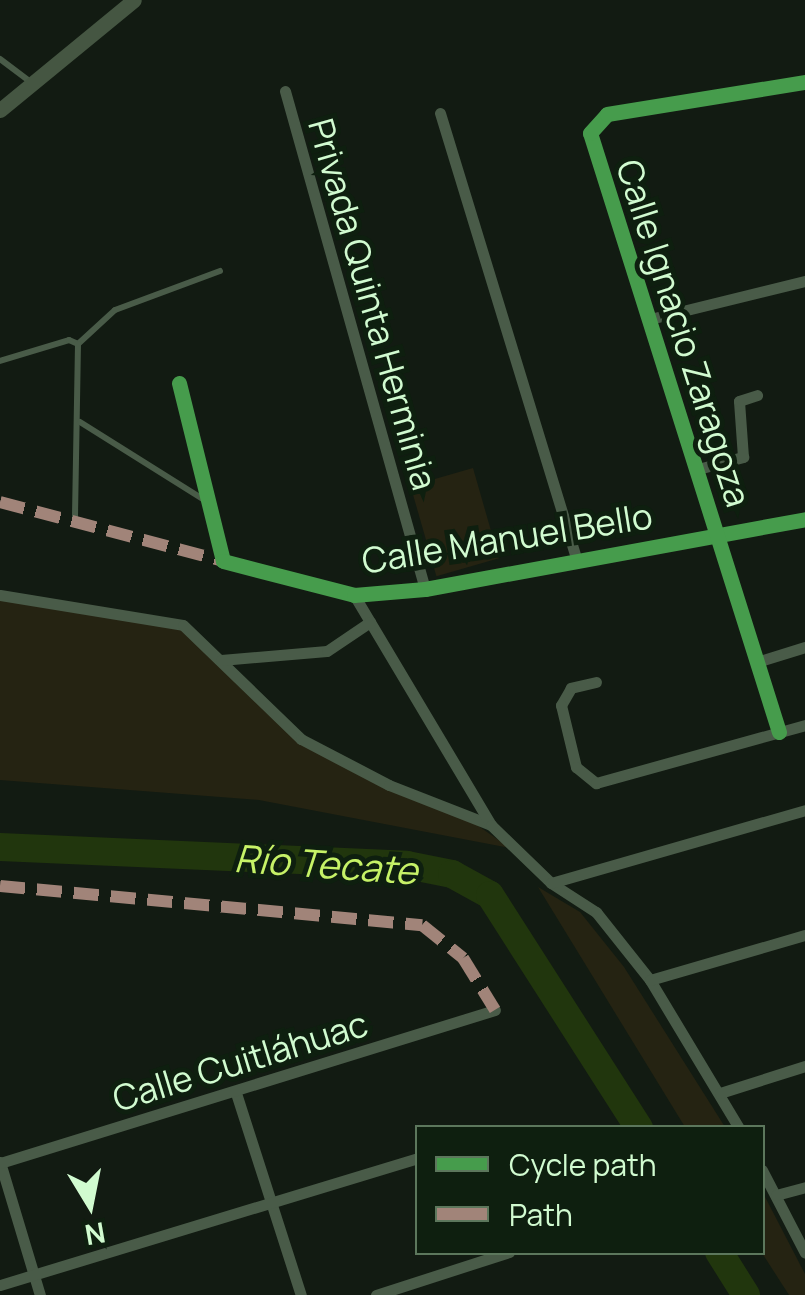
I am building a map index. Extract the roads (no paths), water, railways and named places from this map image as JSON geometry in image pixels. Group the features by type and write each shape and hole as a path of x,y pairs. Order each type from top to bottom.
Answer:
{"main road":[{"path":"0,110 134,0"}],"street":[{"name":"Calle Ignacio Zaragoza","path":"779,732 591,143 592,124 607,114 805,82"},
{"name":"Privada Quinta Herminia","path":"284,91 425,589"},
{"path":"440,113 576,559"},
{"path":"650,320 805,281"},
{"name":"Calle Manuel Bello","path":"178,383 223,561 354,594 425,589 805,518"},
{"path":"698,470 743,457 739,401 757,395"},
{"path":"354,594 491,825 551,883 596,912 650,980 737,1125"},
{"path":"0,595 183,625 301,738 388,785 491,825"},
{"path":"221,660 327,651 370,622"},
{"path":"758,662 805,647"},
{"path":"596,682 571,688 561,704 576,767 596,783 805,724"},
{"path":"551,883 805,810"},
{"path":"650,980 805,934"},
{"name":"Calle Cuitláhuac","path":"0,1162 236,1093 495,1010"},
{"path":"720,1094 805,1066"},
{"path":"236,1093 301,1295"},
{"path":"0,1285 415,1159"},
{"path":"0,1162 40,1295"},
{"path":"765,1175 805,1253"},
{"path":"776,1195 805,1187"},
{"path":"376,1295 500,1255"}],"lane":[{"path":"0,58 32,83"},
{"path":"74,522 78,344 115,310 220,271"},
{"path":"0,361 69,340 78,344"},
{"path":"79,422 210,504"}],"waterway":[{"name":"Río Tecate","path":"0,847 407,865 452,874 490,895 637,1125"},
{"name":"Río Tecate","path":"721,1255 746,1295"}]}
